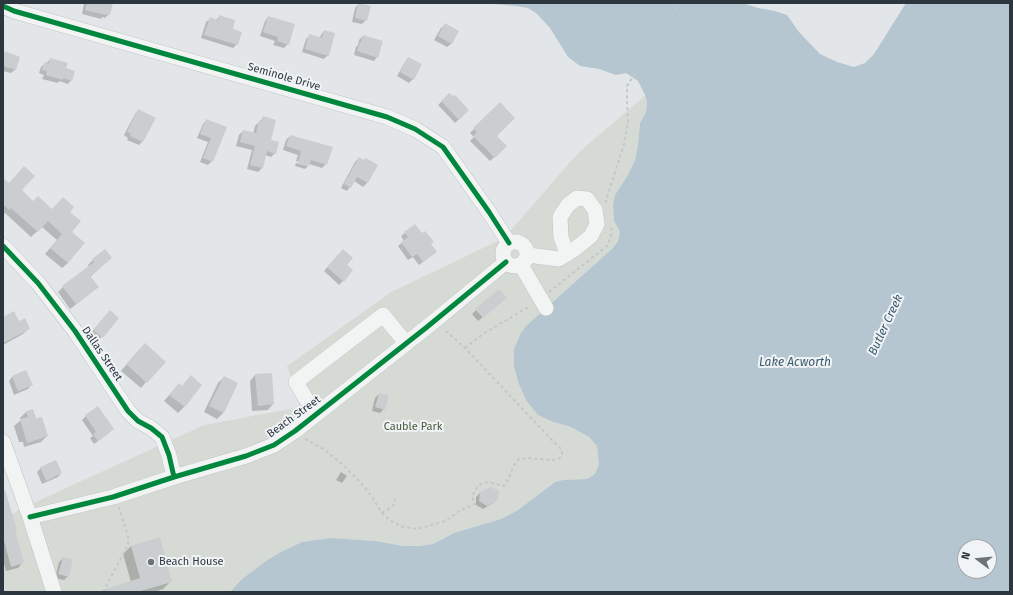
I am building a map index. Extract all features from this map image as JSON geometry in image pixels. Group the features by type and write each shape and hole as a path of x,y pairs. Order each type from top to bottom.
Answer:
{"street":[{"name":"Seminole Drive","path":"3,6 14,11 387,117 415,129 443,147 489,212 509,244"},
{"path":"546,308 524,260 526,248 520,243 516,242 506,246 504,250 503,254 506,262 513,266 524,260 558,259 567,254"},
{"name":"Dallas Street","path":"3,246 38,283 74,331 128,411 138,421 151,428 162,437 169,455 174,477"},
{"name":"Beach Street","path":"30,518 113,497 174,477 253,454 274,445 295,431 434,322 506,262"},
{"path":"318,413 306,399 296,382 383,315 406,343"},
{"path":"3,442 54,592"}],"path":[{"path":"627,86 680,3"},
{"path":"295,431 305,439 322,448 341,463 359,481 370,494 382,513 391,521 403,527 417,529 446,521 459,511 475,504 472,497 475,490 481,484 488,482 504,486 513,467 519,459 529,458 553,460 560,458 562,450 465,348 434,322"},
{"path":"103,592 129,540 120,509 113,497"},
{"path":"382,513 392,507 395,498"}],"green space":[{"name":"Cauble Park","path":"645,95 647,102 646,112 640,123 635,160 628,175 615,195 613,204 614,221 620,232 618,241 613,248 527,325 514,366 518,382 526,400 553,422 571,427 589,437 597,446 599,464 595,474 587,479 563,480 555,482 518,510 501,519 454,533 433,544 403,546 376,541 331,538 302,542 269,559 242,579 230,592 3,592 3,521 20,509 204,425 300,407 287,366 391,292 504,238 579,152"}],"water":[{"name":"Lake Acworth","path":"492,3 743,3 787,15 799,32 820,54 837,62 854,67 865,63 874,54 906,3 1010,3 1010,592 230,592 242,579 269,559 302,542 331,538 376,541 403,546 433,544 454,533 501,519 518,510 555,482 563,480 587,479 595,474 599,464 597,446 589,437 571,427 553,422 538,415 526,400 518,382 514,366 514,349 521,333 527,325 613,248 618,241 620,232 614,221 613,204 615,195 628,175 635,160 640,123 646,112 647,102 638,81 626,73 616,75 599,69 580,66 568,57 550,28 536,13 528,8"}],"building":[{"path":"87,3 113,3 110,15 106,15 85,10"},
{"path":"358,3 371,6 367,21 355,18"},
{"path":"219,15 235,20 233,29 242,32 238,45 204,35 210,17 218,20"},
{"path":"268,16 295,24 289,45 277,41 278,37 263,32"},
{"path":"445,23 459,31 452,44 438,36"},
{"path":"324,30 335,33 329,56 305,49 309,34 322,38"},
{"path":"363,35 383,41 378,58 357,51"},
{"path":"5,51 20,57 16,70 3,66"},
{"path":"408,57 422,64 414,80 400,72"},
{"path":"50,58 68,63 66,68 75,71 72,81 46,75 47,71 42,70 45,62 49,63"},
{"path":"449,93 453,96 455,95 469,110 459,120 441,101"},
{"path":"500,102 515,118 497,136 507,146 495,158 473,136 477,132 473,128"},
{"path":"138,109 156,118 143,142 130,136 131,134 127,132"},
{"path":"263,116 276,120 271,140 279,142 276,154 267,151 263,168 250,165 255,146 240,142 243,130 256,133 259,121 262,121"},
{"path":"206,119 227,127 213,162 203,158 211,138 200,134"},
{"path":"290,135 333,147 327,165 311,160 309,166 298,163 301,151 286,146"},
{"path":"359,157 364,160 366,158 378,165 368,183 357,177 351,188 344,184"},
{"path":"24,166 35,176 22,190 33,201 38,196 52,209 63,197 74,207 70,212 81,221 72,232 85,243 68,263 50,248 62,234 48,221 38,232 11,208 9,210 3,204 3,178 9,183"},
{"path":"415,224 422,233 425,231 434,242 431,244 437,252 423,262 417,254 412,257 401,242 408,237 404,232"},
{"path":"105,249 112,258 90,276 99,287 76,304 62,286 94,262 92,259"},
{"path":"343,249 353,258 347,265 353,270 344,282 327,267"},
{"path":"499,289 507,298 483,318 475,309"},
{"path":"110,310 119,318 103,338 93,330"},
{"path":"14,311 19,321 25,318 30,329 3,343 3,317"},
{"path":"145,343 166,362 147,383 126,364"},
{"path":"26,370 33,385 18,391 12,376"},
{"path":"272,373 274,404 258,406 255,374"},
{"path":"191,375 202,385 185,407 169,395 179,383 182,386"},
{"path":"224,376 238,383 224,413 209,406"},
{"path":"379,393 389,395 385,410 375,407"},
{"path":"98,406 114,429 98,441 93,434 96,432 85,415"},
{"path":"33,409 36,418 42,417 48,436 27,443 20,419 28,417 26,411"},
{"path":"56,460 62,473 46,481 40,467"},
{"path":"491,487 499,491 498,500 487,506 479,501 480,492"},
{"path":"3,490 5,490 17,530 15,531 24,563 11,567 3,537"},
{"name":"Beach House","path":"160,537 172,582 137,592 102,592 102,590 140,578 131,546"},
{"path":"63,557 73,559 69,577 58,574"}],"cycle path":[{"path":"3,6 14,11 387,117 415,129 443,147 509,243"},
{"path":"3,246 38,283 75,331 128,411 138,421 151,428 162,437 169,455 174,477"},
{"path":"30,517 113,497 246,456 274,445 295,431 427,327 506,262"}],"place":[{"name":"Beach House","path":"151,562"}],"water label":[{"name":"Butler Creek","path":"886,325"}]}
